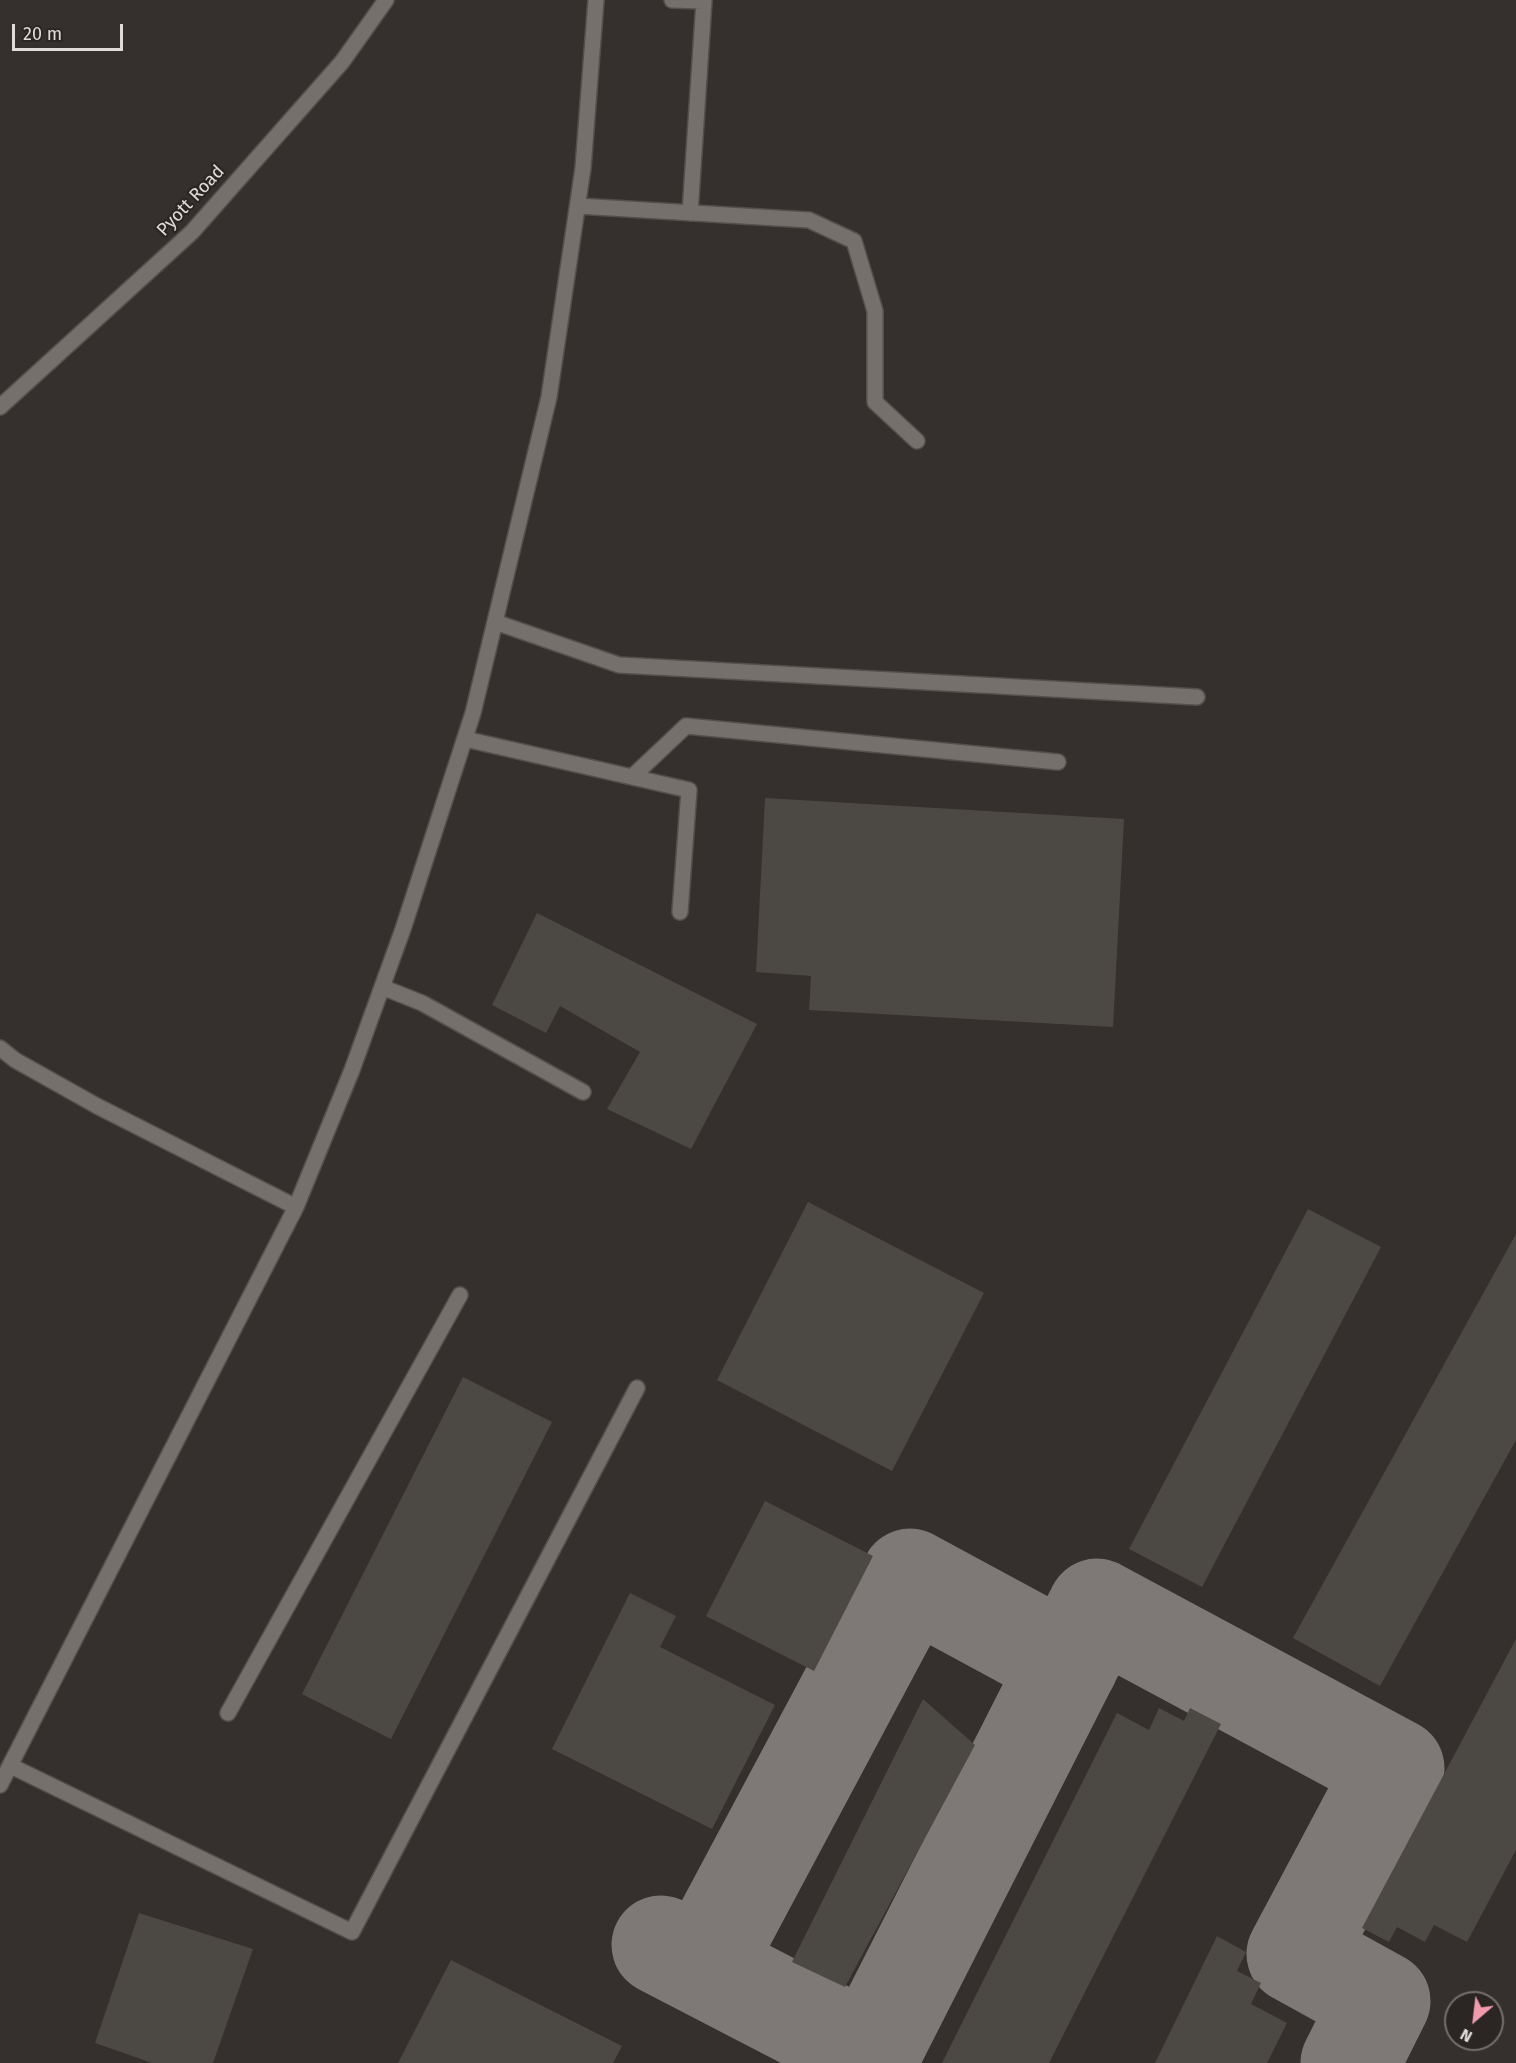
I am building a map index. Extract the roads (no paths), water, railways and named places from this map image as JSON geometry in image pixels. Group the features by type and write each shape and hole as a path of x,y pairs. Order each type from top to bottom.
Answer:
{"street":[{"name":"Pyott Road","path":"0,407 192,232 342,62 386,0"},
{"path":"0,1785 296,1207 352,1070 382,987 465,739 549,397 583,168 596,0"},
{"path":"672,0 704,1 690,213"},
{"path":"578,206 809,220 854,241 875,311 875,402 917,441"},
{"path":"495,622 619,665 1197,697"},
{"path":"632,777 686,726 1058,762"},
{"path":"465,739 689,790 680,912"},
{"path":"382,987 422,1003 583,1092"},
{"path":"0,1048 15,1060 97,1106 296,1207"},
{"path":"228,1713 460,1295"},
{"path":"10,1766 352,1932 637,1389"}]}
